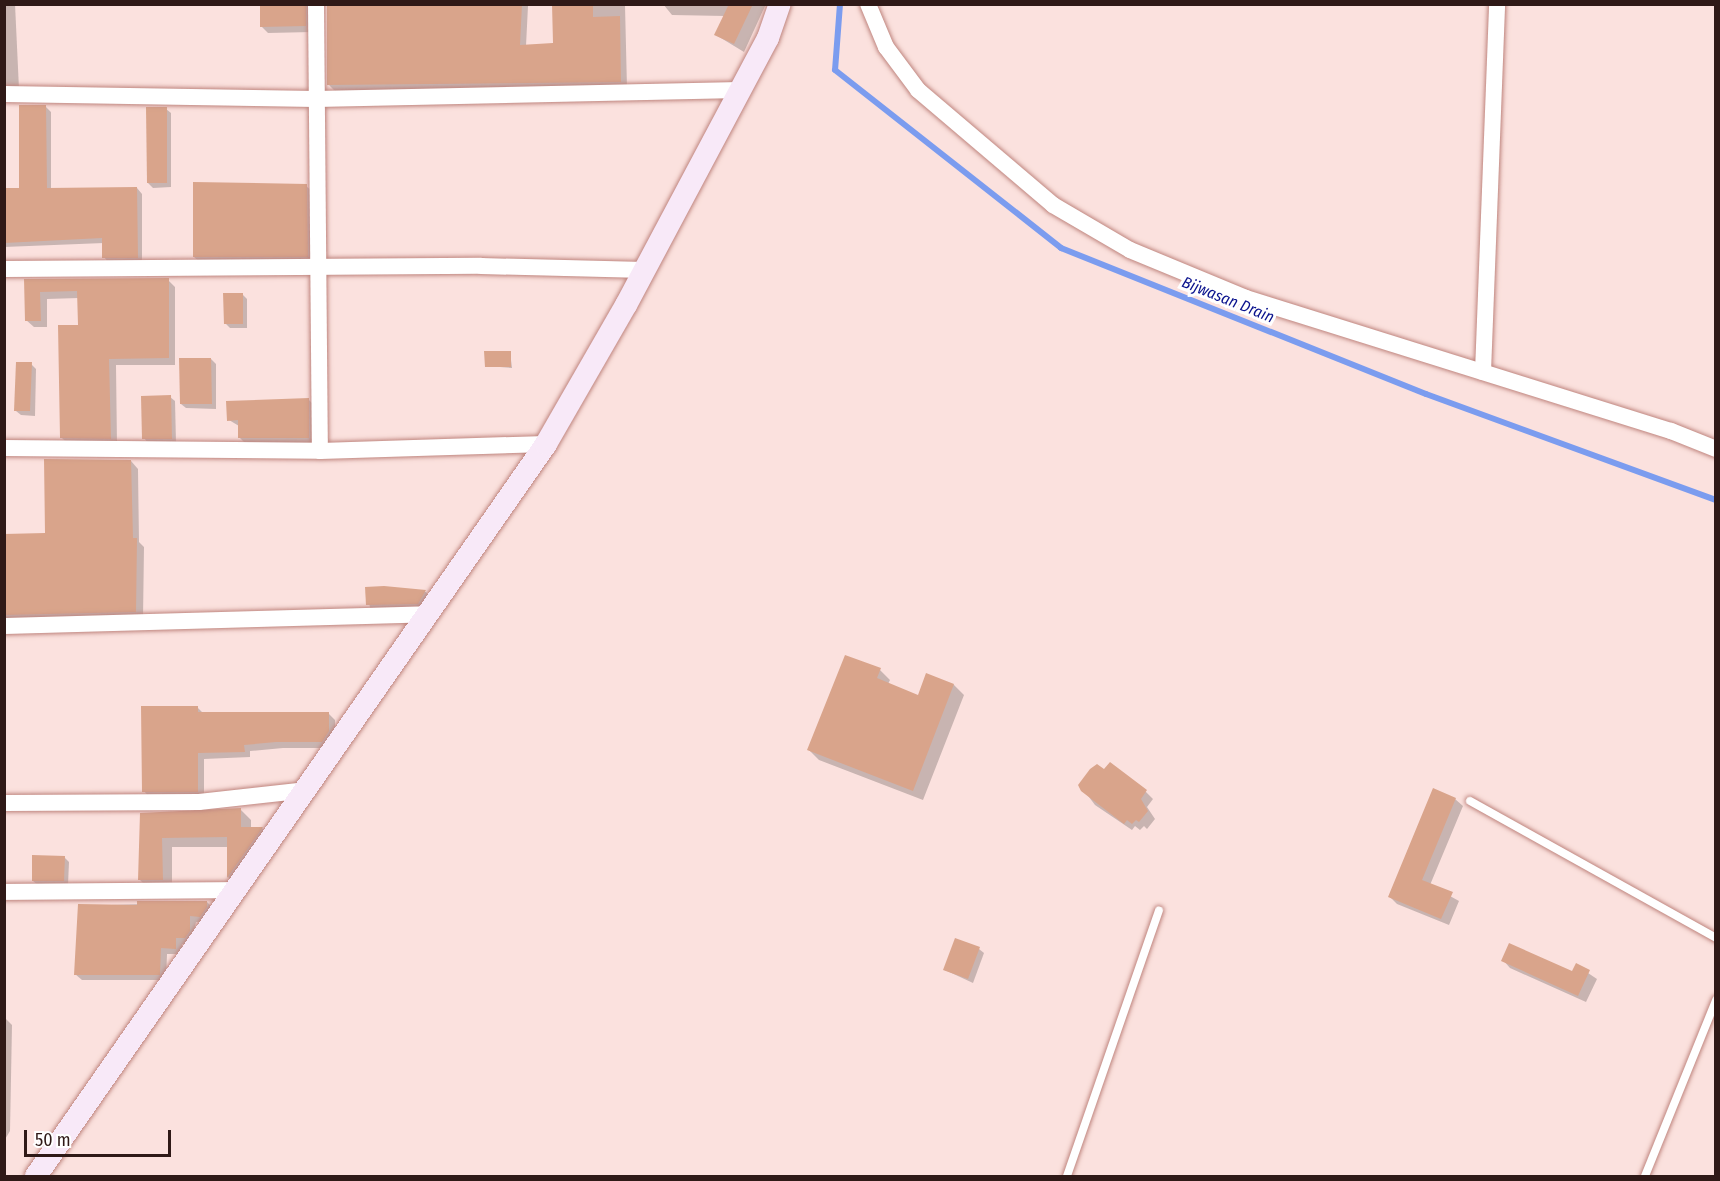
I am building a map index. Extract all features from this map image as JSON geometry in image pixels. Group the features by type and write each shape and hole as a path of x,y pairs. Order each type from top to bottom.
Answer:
{"street":[{"path":"316,4 320,451"},
{"path":"36,1176 430,614 546,444 645,270 740,90 780,4"},
{"path":"868,4 886,46 918,90 1076,221 1130,250 1246,298 1483,372 1716,449"},
{"path":"1483,372 1497,4"},
{"path":"4,94 316,99 740,90"},
{"path":"4,269 319,270 481,266 645,270"},
{"path":"4,448 320,451 546,444"},
{"path":"4,626 430,614"},
{"path":"4,803 199,802 307,790"},
{"path":"4,892 237,890"}],"lane":[{"path":"1470,801 1716,938"},
{"path":"1067,1176 1159,910"},
{"path":"1645,1176 1716,1000"}],"building":[{"path":"260,4 306,4 306,26 260,27"},
{"path":"327,4 522,4 520,45 553,43 552,4 593,4 593,17 620,16 621,82 327,85"},
{"path":"729,4 753,4 734,44 714,35"},
{"path":"19,105 46,105 47,188 137,187 138,258 102,258 102,238 4,243 4,188 19,188"},
{"path":"146,107 167,107 167,183 147,183"},
{"path":"193,182 307,184 308,257 193,257"},
{"path":"169,278 169,358 109,359 111,439 60,438 58,325 78,325 77,291 40,292 41,321 25,321 24,279"},
{"path":"223,293 243,293 243,324 224,324"},
{"path":"484,351 511,351 511,367 485,367"},
{"path":"179,358 211,358 212,404 180,404"},
{"path":"16,362 32,362 30,411 14,411"},
{"path":"171,395 172,439 142,439 141,396"},
{"path":"309,398 309,438 238,438 238,420 227,421 226,401"},
{"path":"44,459 131,460 133,538 137,538 136,612 4,615 4,534 45,533"},
{"path":"384,586 426,590 418,604 366,605 365,587"},
{"path":"845,655 881,668 877,678 918,695 926,673 954,684 913,791 807,750"},
{"path":"141,706 198,706 198,712 329,712 329,731 322,742 276,742 244,745 245,752 198,753 198,792 142,792"},
{"path":"1110,762 1147,790 1141,799 1148,811 1139,822 1136,820 1132,824 1127,820 1124,824 1081,791 1078,785 1090,769 1097,764 1104,769"},
{"path":"1433,788 1456,798 1422,880 1453,892 1441,919 1388,897"},
{"path":"241,808 241,827 263,827 227,878 227,837 162,838 163,880 138,880 140,813"},
{"path":"32,855 65,856 64,881 32,881"},
{"path":"137,901 207,901 207,907 200,917 190,916 190,931 185,938 176,938 176,949 161,948 160,975 74,975 78,904 137,905"},
{"path":"955,938 980,947 968,979 943,970"},
{"path":"1509,943 1572,971 1576,963 1590,970 1578,996 1501,961"}],"waterway":[{"name":"Bijwasan Drain","path":"840,4 835,70 1061,248 1426,394 1716,500"}]}
